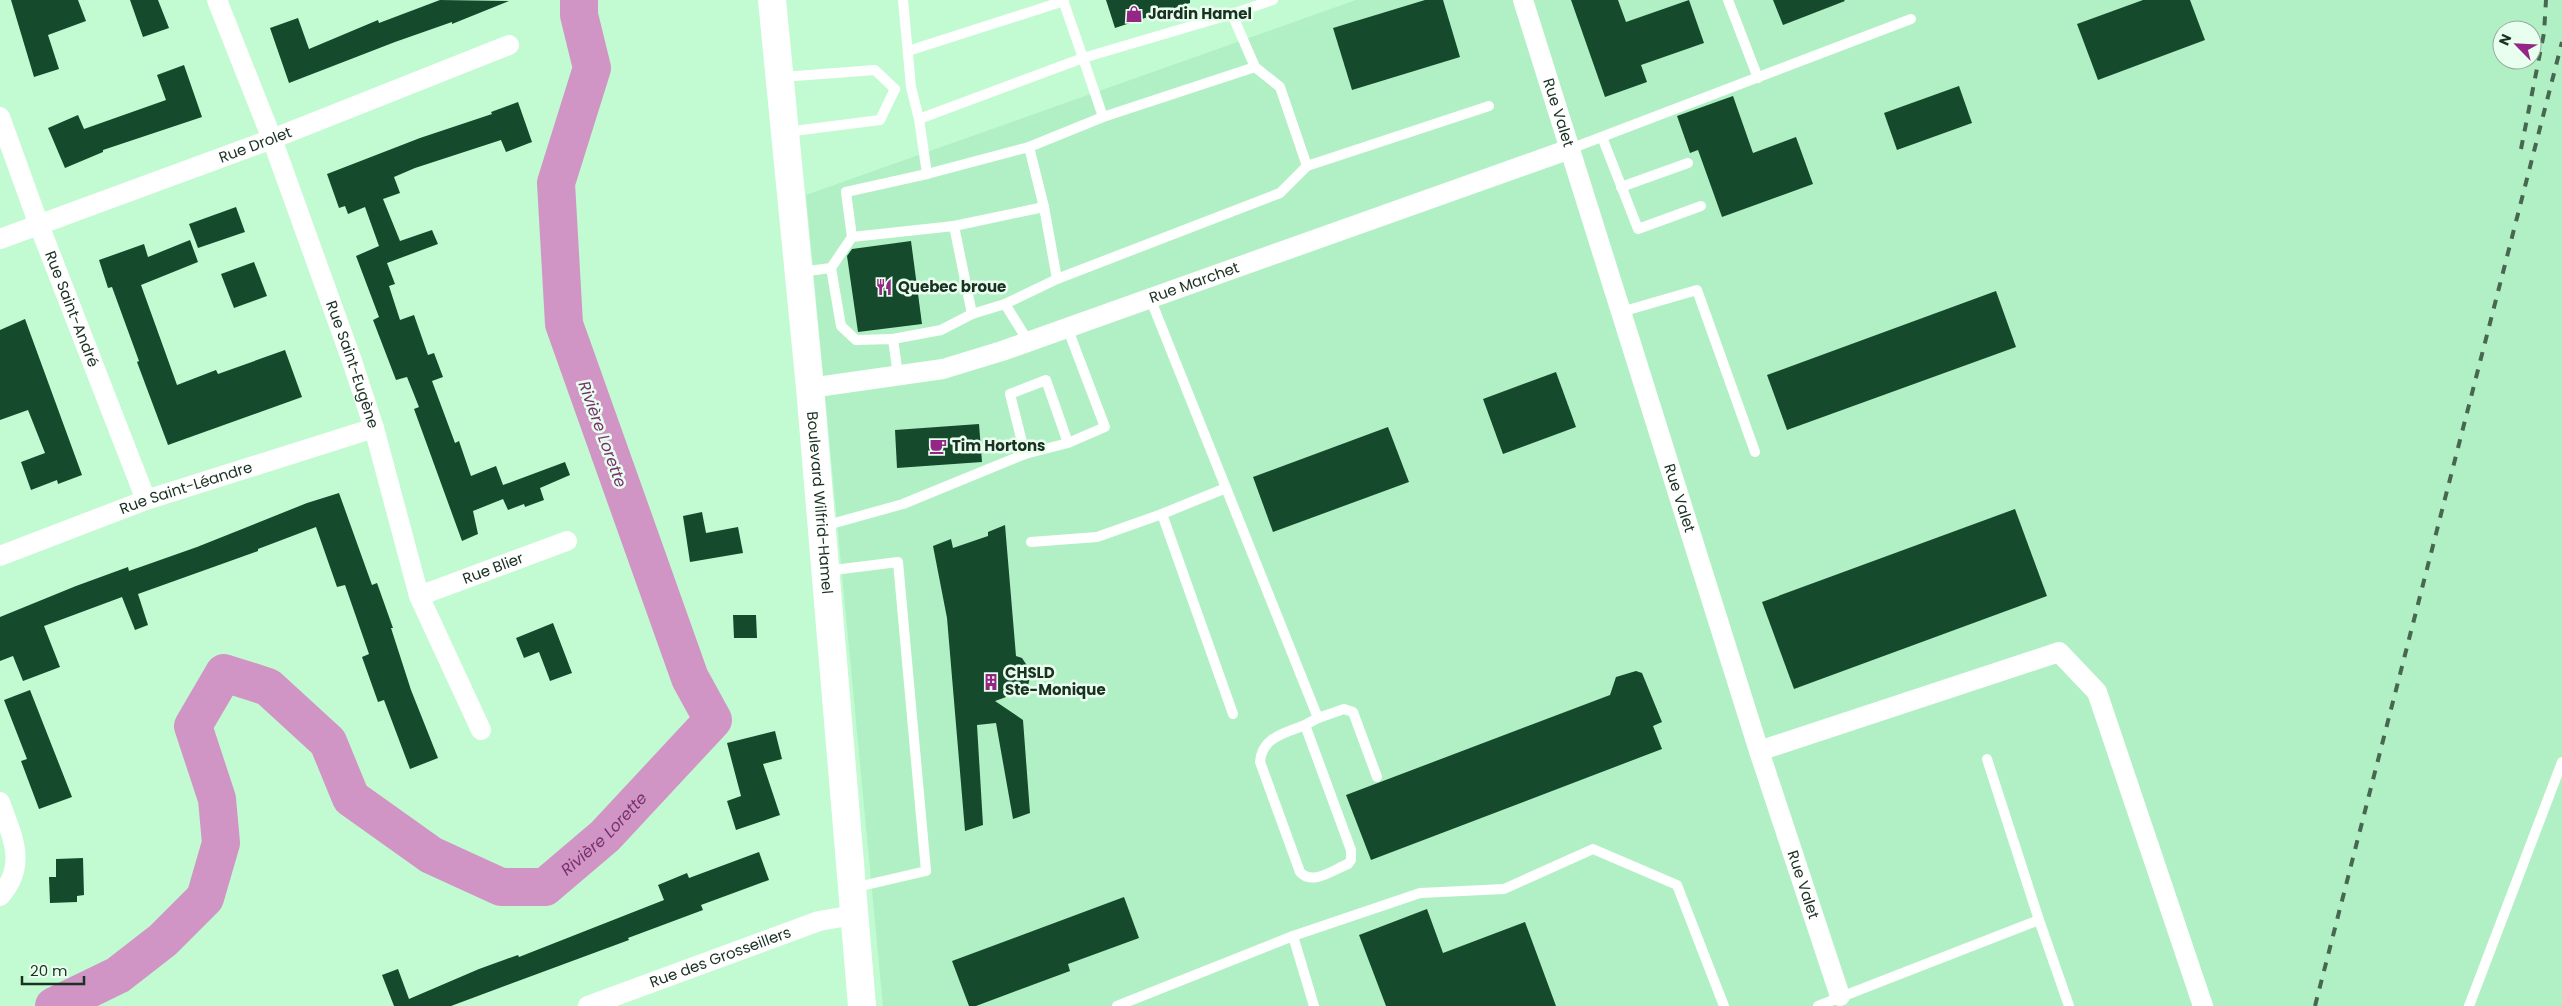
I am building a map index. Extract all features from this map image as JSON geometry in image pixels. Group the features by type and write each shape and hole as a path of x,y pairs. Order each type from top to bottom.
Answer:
{"main road":[{"name":"Boulevard Wilfrid-Hamel","path":"772,0 810,388 862,1006"}],"street":[{"name":"Rue Saint-Eugène","path":"217,0 272,139 374,428 419,596 481,730"},
{"name":"Rue Valet","path":"1524,0 1759,751 1840,996"},
{"name":"Rue Drolet","path":"0,239 272,139 509,45"},
{"name":"Rue Saint-André","path":"0,117 39,225 146,500"},
{"name":"Rue Marchet","path":"810,388 943,368 1028,341 1570,149"},
{"name":"Rue Saint-Léandre","path":"0,556 146,500 374,428"},
{"name":"Rue Blier","path":"419,596 567,541"},
{"path":"1759,751 2059,652 2096,692 2203,1006"},
{"path":"0,802 17,857 14,875 0,896"},
{"name":"Rue des Grosseillers","path":"588,1006 819,921 854,915"}],"lane":[{"path":"903,0 911,87 919,118 927,174"},
{"path":"919,118 1082,58 1273,0"},
{"path":"1728,0 1758,78"},
{"path":"908,51 1064,1 1103,117"},
{"path":"1232,14 1255,68 1280,87 1307,166"},
{"path":"1570,149 1911,19"},
{"path":"1255,68 1103,117 1030,147 927,174 846,192 852,237 831,268 841,326 856,340 893,339 942,330 972,314 1005,304 1057,278 1280,193 1307,166 1489,106"},
{"path":"779,77 875,70 895,89"},
{"path":"895,89 911,87"},
{"path":"785,132 880,120 895,89"},
{"path":"1602,137 1638,229 1701,206"},
{"path":"1030,147 1044,207 1057,278"},
{"path":"1621,187 1688,163"},
{"path":"852,237 954,226 1044,207"},
{"path":"954,226 972,314"},
{"path":"798,272 831,268"},
{"path":"1621,312 1697,290 1755,452"},
{"path":"1150,298 1318,718"},
{"path":"1005,304 1028,341"},
{"path":"822,526 904,504 1025,454 1068,443 1105,427 1067,327"},
{"path":"893,339 898,375"},
{"path":"1025,454 1010,394 1046,380 1068,443"},
{"path":"1031,542 1097,537 1162,514 1226,488"},
{"path":"1162,514 1233,714"},
{"path":"826,571 898,562 926,871 852,888"},
{"path":"1305,725 1351,850 1352,860 1348,864 1311,879 1304,878 1300,872 1260,762 1261,752 1272,738 1344,709 1352,712 1377,776"},
{"path":"1987,759 2069,1006"},
{"path":"2469,1006 2562,762"},
{"path":"1117,1006 1293,936 1420,893 1504,889 1593,849 1677,886 1724,1006"},
{"path":"1818,1006 2039,920"},
{"path":"1293,936 1314,1006"}],"shaded area":[{"path":"1356,0 2562,0 2562,1006 883,1006 806,195"}],"building":[{"path":"11,0 78,0 86,21 48,35 59,69 34,77"},
{"path":"130,0 158,0 169,28 143,37"},
{"path":"440,0 509,1 452,24 452,22 395,42 289,83 270,28 298,18 309,49 378,20 379,23"},
{"name":"Jardin Hamel","path":"1106,0 1190,0 1190,3 1115,28"},
{"path":"1425,0 1443,0 1460,57 1352,90 1333,28"},
{"path":"1571,0 1618,0 1626,22 1689,0 1704,43 1641,65 1647,82 1605,97"},
{"path":"1773,0 1844,0 1845,1 1783,25"},
{"path":"2143,0 2190,0 2205,40 2098,80 2077,24"},
{"path":"184,65 202,117 103,150 103,152 65,168 48,128 78,115 84,129 166,100 157,75"},
{"path":"1959,86 1972,123 1897,150 1884,113"},
{"path":"1733,96 1753,153 1796,137 1813,184 1722,217 1698,150 1690,153 1677,116"},
{"path":"518,102 532,142 506,152 501,140 415,168 394,177 400,193 383,199 400,241 432,230 438,244 387,263 395,284 389,286 400,320 414,315 428,355 434,353 443,377 432,381 455,443 459,441 471,476 496,466 503,485 565,462 570,475 540,488 544,500 525,507 524,504 508,510 503,499 473,511 478,534 462,541 414,409 419,407 407,377 396,380 373,320 379,317 356,256 379,246 365,207 348,214 345,206 339,208 327,174 420,138 492,114 491,112"},
{"path":"236,207 245,232 198,248 189,224"},
{"path":"190,240 198,262 141,285 177,385 216,370 218,374 285,350 302,397 168,445 112,287 108,288 99,260 144,244 148,257"},
{"name":"Quebec broue","path":"911,241 922,324 858,332 847,256 852,249"},
{"path":"254,262 267,296 234,308 221,274"},
{"path":"1996,291 2016,347 1787,430 1767,375"},
{"path":"25,319 82,475 58,484 57,480 31,490 21,462 45,453 28,410 0,420 0,330"},
{"path":"1556,372 1576,427 1503,454 1483,399"},
{"name":"Tim Hortons","path":"979,424 982,462 897,468 895,430"},
{"path":"1388,427 1409,482 1273,532 1253,477"},
{"path":"339,493 372,585 377,583 393,628 391,628 411,690 438,758 410,769 384,700 378,702 362,657 369,654 345,585 337,587 316,527 258,549 258,551 138,594 148,625 135,630 122,597 44,626 60,667 23,681 13,656 0,661 0,617 76,586 128,567 129,571 197,547 307,503"},
{"path":"2015,509 2047,596 1794,689 1762,602"},
{"path":"702,512 706,533 738,527 743,553 690,562 683,516"},
{"name":"CHSLD Ste-Monique","path":"1005,525 1016,656 1022,658 1028,667 1030,677 1028,686 1023,691 995,701 1023,720 1030,813 1013,819 996,723 977,725 983,825 965,831 947,618 933,546 951,539 953,548 988,536 988,532"},
{"path":"733,615 756,615 757,638 734,638"},
{"path":"553,623 572,673 550,681 539,652 524,658 516,638"},
{"path":"1636,671 1642,673 1662,722 1653,726 1662,749 1371,860 1346,795 1610,695 1616,677"},
{"path":"30,690 72,797 39,809 21,761 27,759 4,700"},
{"path":"775,731 782,759 763,764 780,815 736,830 727,801 741,796 727,743"},
{"path":"759,852 769,880 701,905 703,910 628,938 629,940 451,1006 394,1006 382,975 398,969 409,999 479,969 518,955 519,957 664,900 658,885 687,873 689,878"},
{"path":"83,858 84,895 77,896 77,902 50,903 49,877 56,877 56,859"},
{"path":"1124,897 1139,938 1068,964 1070,971 976,1006 969,1006 952,961"},
{"path":"1427,909 1443,953 1525,922 1556,1006 1386,1006 1359,935"}],"waterway":[{"name":"Rivière Lorette","path":"54,1006 118,975 163,940 205,898 221,843 217,799 193,726 224,673 268,687 328,742 351,798 431,855 501,887 545,887 605,836 713,720 690,678 564,324 556,183 592,68 579,15 579,0"}],"railway":[{"path":"2521,149 2544,33 2546,0"},
{"path":"2315,1006 2562,42"}],"place":[{"name":"Jardin Hamel","path":"1134,14"},
{"name":"Quebec broue","path":"884,287"},
{"name":"Tim Hortons","path":"938,446"},
{"name":"CHSLD Ste-Monique","path":"991,682"}]}
